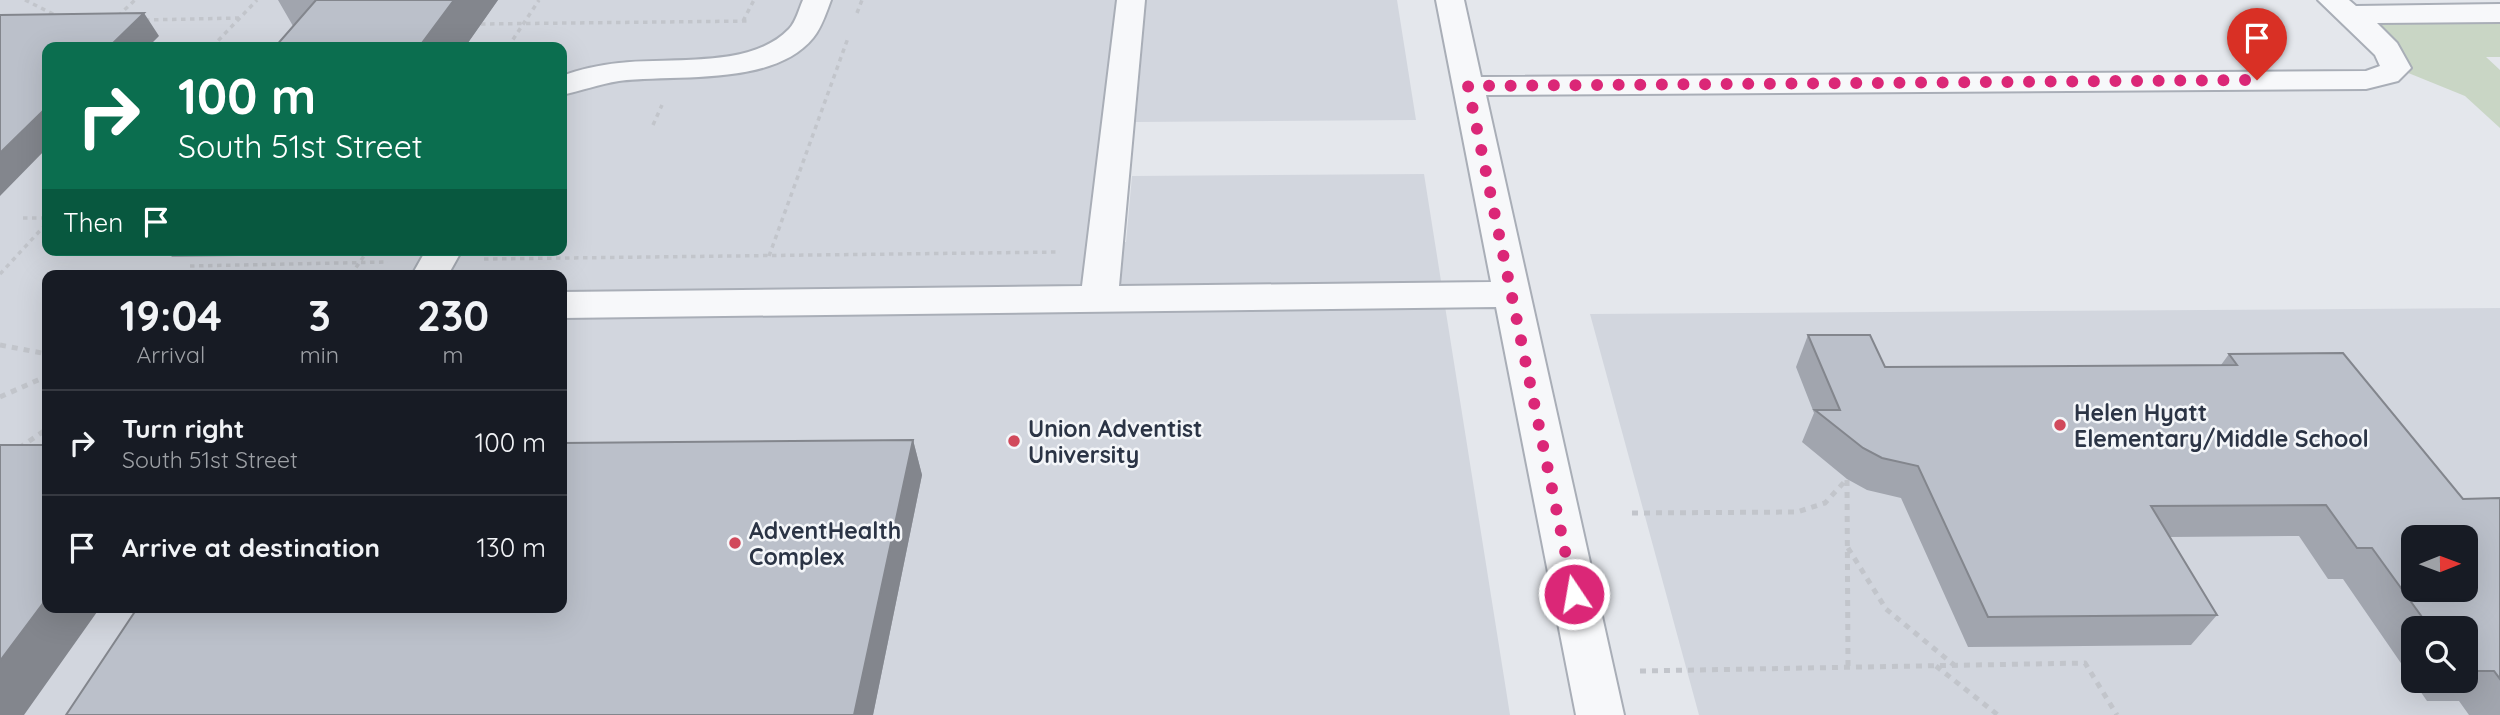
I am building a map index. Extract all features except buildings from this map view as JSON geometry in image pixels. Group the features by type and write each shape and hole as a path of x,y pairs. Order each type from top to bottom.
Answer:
{"street":[{"path":"1099,299 1131,0"},
{"path":"1450,0 1600,715"},
{"path":"1468,86 2366,80 2387,75 2396,68 2384,48 2340,7"},
{"path":"2340,7 2500,13"},
{"path":"567,85 619,70 738,64 785,47 800,34 813,10"},
{"path":"567,305 1510,294"}],"path":[{"path":"24,0 61,17"},
{"path":"126,21 113,21 135,0"},
{"path":"217,42 257,0"},
{"path":"511,42 539,0"},
{"path":"743,21 754,0"},
{"path":"751,303 862,0"},
{"path":"481,24 743,21 813,10 855,19"},
{"path":"138,20 239,18"},
{"path":"23,218 42,218"},
{"path":"0,274 42,228"},
{"path":"190,266 1104,251"},
{"path":"355,270 364,256"},
{"path":"0,345 42,353"},
{"path":"0,397 42,378"},
{"path":"9,455 42,432"},
{"path":"1632,513 1797,512 1825,503 1847,479 1847,667"},
{"path":"1847,547 1886,610 1954,665"},
{"path":"1591,671 2085,663 2117,715"},
{"path":"1936,666 1998,715"}],"shaded area":[{"name":"Union Adventist University","path":"0,0 1120,0 1094,243 1126,242 1132,176 1424,174 1510,715 0,715"},
{"path":"1146,0 1397,0 1416,120 1136,122"},
{"name":"Helen Hyatt Elementary/Middle School","path":"2500,308 2500,715 1699,715 1590,314"}],"green space":[{"path":"2500,13 2500,57 2486,57 2500,70 2500,128 2465,96 2396,68 2348,15"}],"place":[{"name":"Helen Hyatt Elementary/Middle School","path":"2060,425"},
{"name":"Union Adventist University","path":"1014,441"},
{"name":"AdventHealth Complex","path":"735,543"}],"route":[{"path":"1574,594 1468,86 2257,80"}]}
